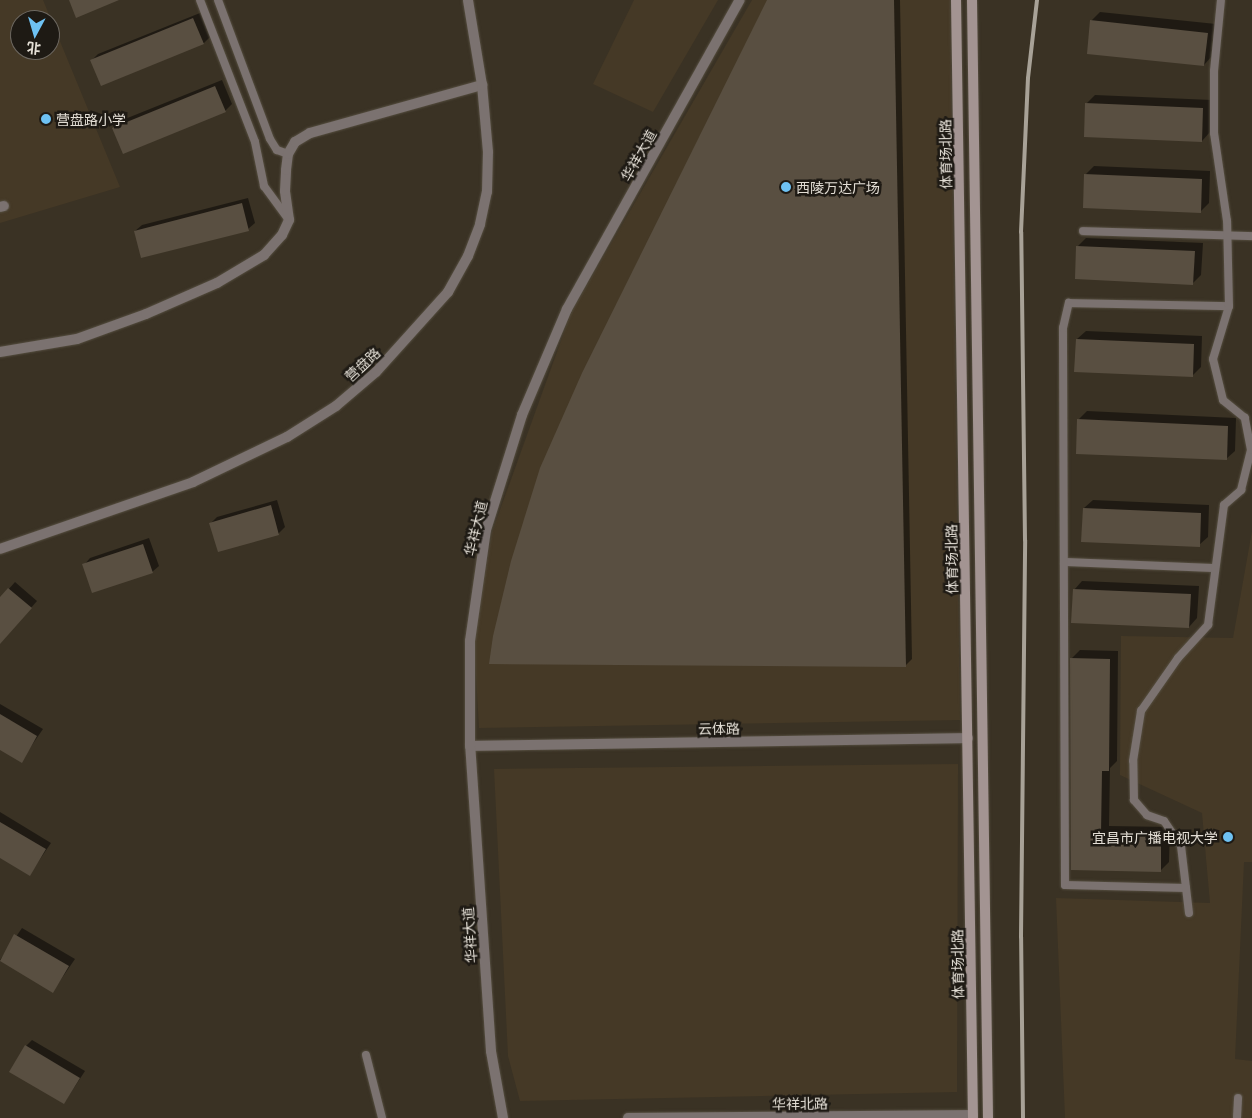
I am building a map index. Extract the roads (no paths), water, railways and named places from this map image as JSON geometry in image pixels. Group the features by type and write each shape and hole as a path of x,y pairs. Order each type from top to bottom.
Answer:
{"main road":[{"name":"体育场北路","path":"956,0 973,1116"},
{"name":"体育场北路","path":"972,0 988,1118"}],"street":[{"name":"营盘路","path":"0,549 201,478 287,437 336,406 376,372 448,292 468,256 480,224 487,192 488,152 482,85 468,0"},
{"name":"华祥大道","path":"503,1118 491,1051 470,746 470,641 486,530 522,415 567,309 740,0"},
{"path":"0,352 77,339 146,314 217,283 264,255 282,235 289,220 285,192 288,154 295,142 310,133 482,85"},
{"name":"云体路","path":"470,746 968,738"},
{"name":"华祥北路","path":"628,1118 973,1116"}],"lane":[{"path":"200,0 255,142 264,186 289,220"},
{"path":"218,0 270,139 277,150 288,154"},
{"path":"1189,913 1182,846 1164,821 1148,815 1134,800 1133,761 1141,711 1178,658 1208,626 1214,568 1224,505 1241,490 1251,450 1245,418 1223,400 1214,359 1229,306 1227,236 1214,133 1214,71 1221,0"},
{"path":"1083,231 1252,236"},
{"path":"1186,888 1065,885 1063,328 1069,303 1229,306"},
{"path":"1064,562 1214,568"},
{"path":"366,1055 382,1118"},
{"path":"1237,1118 1238,1098"}],"railway":[{"path":"1023,1118 1021,937 1025,540 1021,232 1028,78 1037,0"}],"place":[{"name":"营盘路小学","path":"46,119"},
{"name":"西陵万达广场","path":"786,187"},
{"name":"宜昌市广播电视大学","path":"1228,837"}]}
